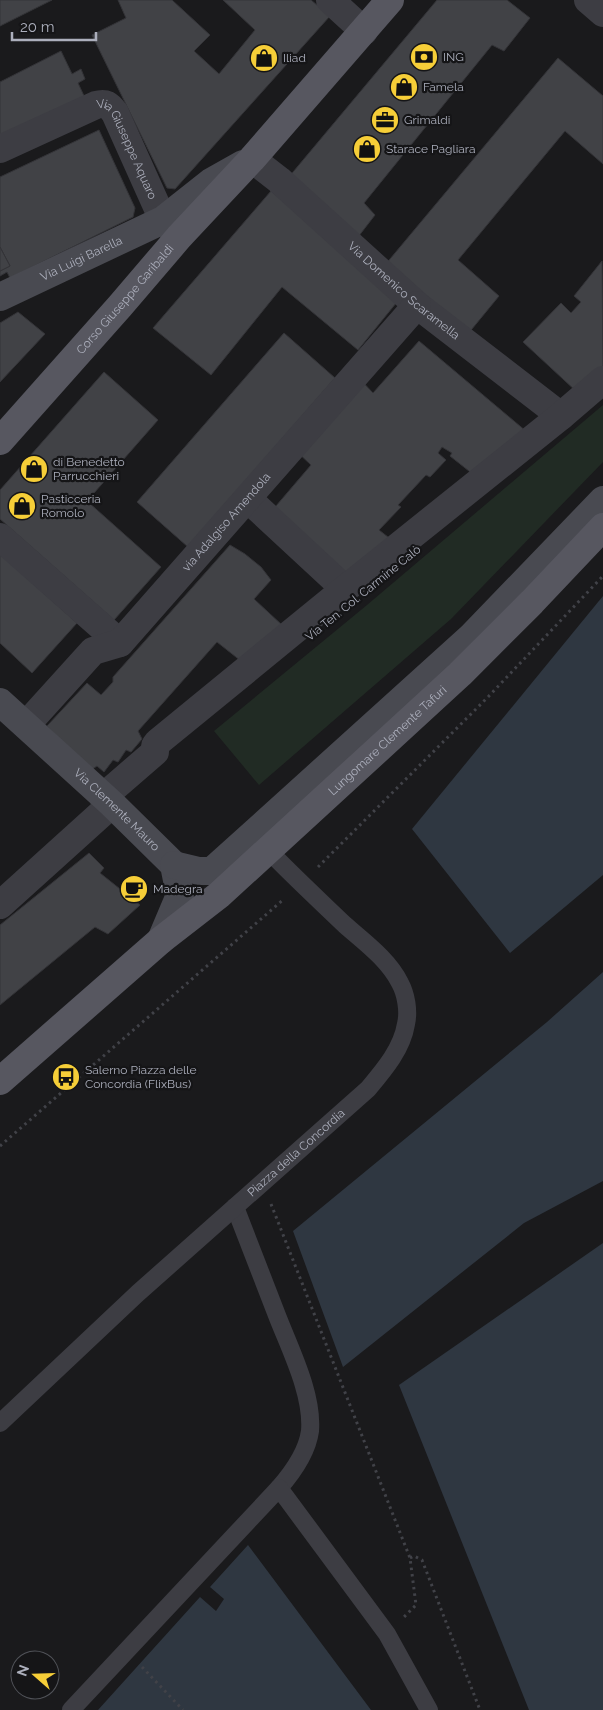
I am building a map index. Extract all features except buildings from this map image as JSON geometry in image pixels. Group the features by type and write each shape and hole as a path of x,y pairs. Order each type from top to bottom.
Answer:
{"main road":[{"name":"Corso Giuseppe Garibaldi","path":"0,441 120,306 171,228 252,159 390,0"},
{"name":"Lungomare Clemente Tafuri","path":"161,940 220,895 460,674 603,527"},
{"path":"0,1081 161,940"}],"street":[{"path":"330,0 364,31"},
{"path":"588,0 603,13"},
{"name":"Via Giuseppe Aquaro","path":"0,149 103,103 108,104 115,113 171,228"},
{"name":"Via Domenico Scaramella","path":"252,159 279,180 417,305 565,421"},
{"name":"Via Luigi Barella","path":"0,298 171,228"},
{"name":"via Adalgiso Amendola","path":"120,643 417,305"},
{"path":"565,421 603,380"},
{"path":"565,421 603,394"},
{"name":"Via Ten. Col. Carmine Calò","path":"156,752 155,746 158,742 345,589 565,421"},
{"name":"Via Ten. Col. Carmine Calò","path":"156,752 161,755 164,754 565,421"},
{"path":"248,499 345,589"},
{"name":"Lungomare Clemente Tafuri","path":"174,865 212,872 471,637 603,500"},
{"path":"0,537 120,643"},
{"path":"26,726 93,651 120,643"},
{"name":"Via Clemente Mauro","path":"0,702 108,800 174,865"},
{"name":"Via Ten. Col. Carmine Calò","path":"0,905 156,752"},
{"path":"161,940 180,895 174,865"}],"lane":[{"name":"Piazza della Concordia","path":"0,1423 131,1300 368,1089 388,1065 401,1041 406,1024 406,1003 401,984 385,962 301,884 268,850"},
{"path":"71,1710 280,1488 293,1472 304,1451 310,1433 310,1413 299,1371 235,1207"},
{"path":"280,1488 387,1634 428,1710"}],"path":[{"path":"262,1182 410,1558 416,1605 387,1634"},
{"path":"410,1558 414,1556 422,1560 480,1710"},
{"path":"140,1665 183,1710"}],"shaded area":[{"path":"603,405 603,462 451,619 259,785 214,731 367,605"},
{"path":"603,596 603,875 510,953 412,829"},
{"path":"603,972 603,1181 524,1223 343,1367 293,1231 547,1022"},
{"path":"603,1243 603,1710 529,1710 399,1385"},
{"path":"248,1545 371,1710 98,1710 200,1597 216,1611 224,1599 210,1587"}],"place":[{"name":"ING","path":"424,57"},
{"name":"Iliad","path":"264,58"},
{"name":"Famela","path":"404,87"},
{"name":"Grimaldi","path":"385,120"},
{"name":"Starace Pagliara","path":"367,149"},
{"name":"di Benedetto Parrucchieri","path":"34,469"},
{"name":"Pasticceria Romolo","path":"22,506"},
{"name":"Madegra","path":"134,889"},
{"name":"Salerno Piazza delle Concordia (FlixBus)","path":"66,1077"}]}
